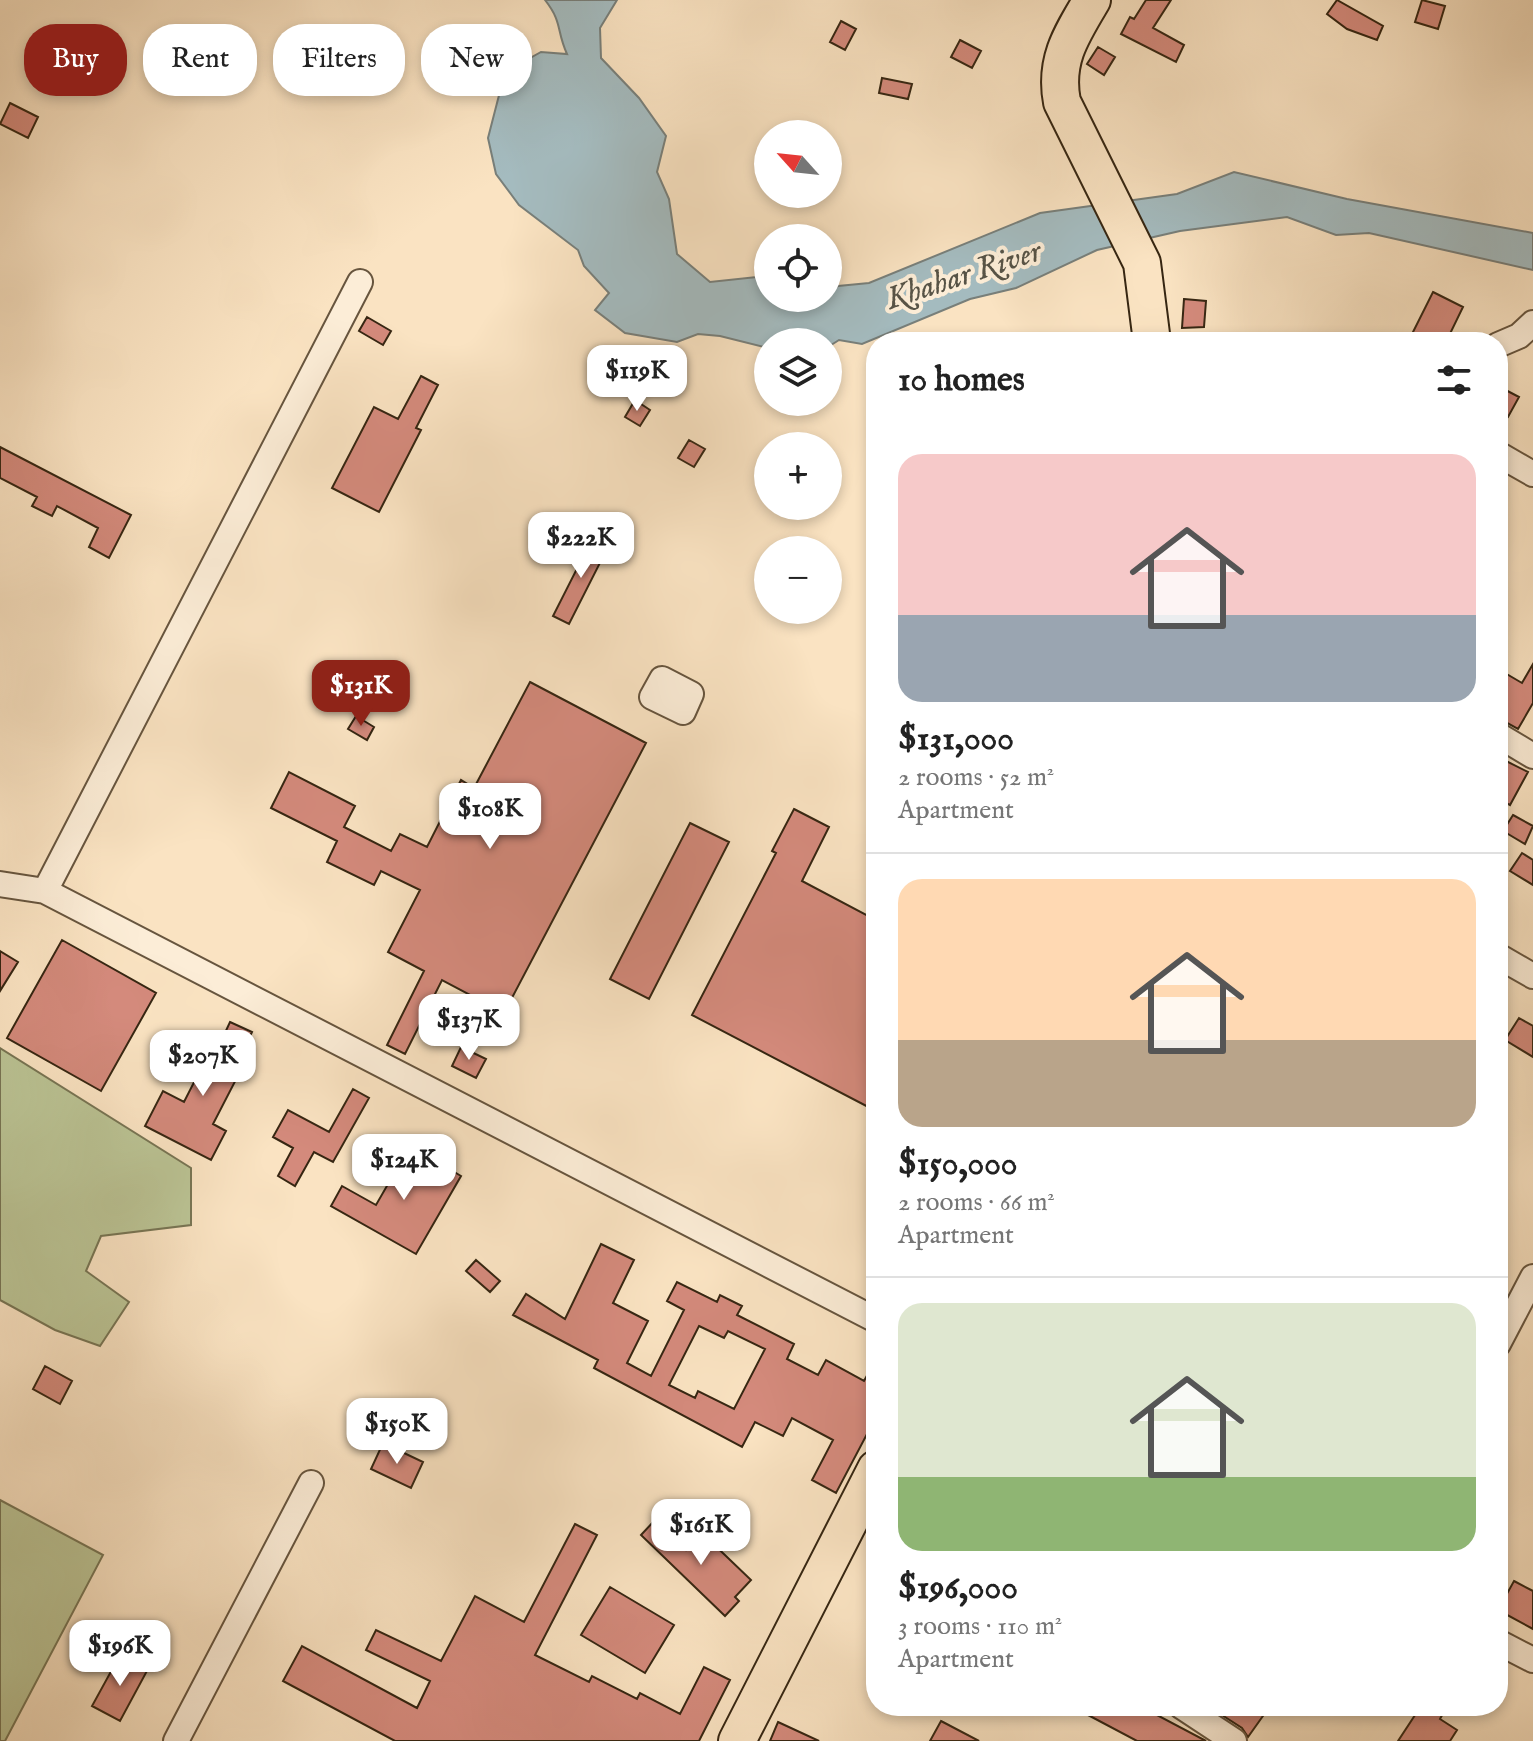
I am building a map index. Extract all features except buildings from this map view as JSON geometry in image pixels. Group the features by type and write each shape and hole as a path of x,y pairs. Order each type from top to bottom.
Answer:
{"highway":[{"path":"1092,0 1061,59 1057,79 1062,102 1103,179 1142,263 1151,332"},
{"path":"737,1741 866,1489"}],"street":[{"path":"45,891 360,282"},
{"path":"1508,460 1533,474"},
{"path":"1508,741 1533,756"},
{"path":"0,884 45,891 866,1315"},
{"path":"1508,962 1533,976"},
{"path":"1508,1325 1533,1277"},
{"path":"176,1741 311,1483"},
{"path":"1508,1647 1533,1660"},
{"path":"1196,1716 1234,1741"}],"green space":[{"path":"0,1048 191,1168 191,1225 101,1236 86,1271 129,1302 100,1346 55,1330 0,1300"},
{"path":"0,1500 103,1555 5,1741 0,1741"}],"water":[{"name":"Khahar River","path":"545,0 617,0 600,28 601,58 639,98 666,136 657,172 669,199 677,254 710,282 754,277 754,312 842,312 842,286 869,283 1040,213 1177,194 1234,172 1347,199 1533,233 1533,270 1369,233 1336,235 1287,217 1180,231 1097,250 1016,288 970,299 891,332 866,332 866,342 862,344 842,341 842,328 754,328 754,344 698,334 677,342 625,333 595,310 609,293 584,266 578,250 519,205 496,174 488,138 499,96 532,96 532,57 541,52 567,54 557,21"}]}
